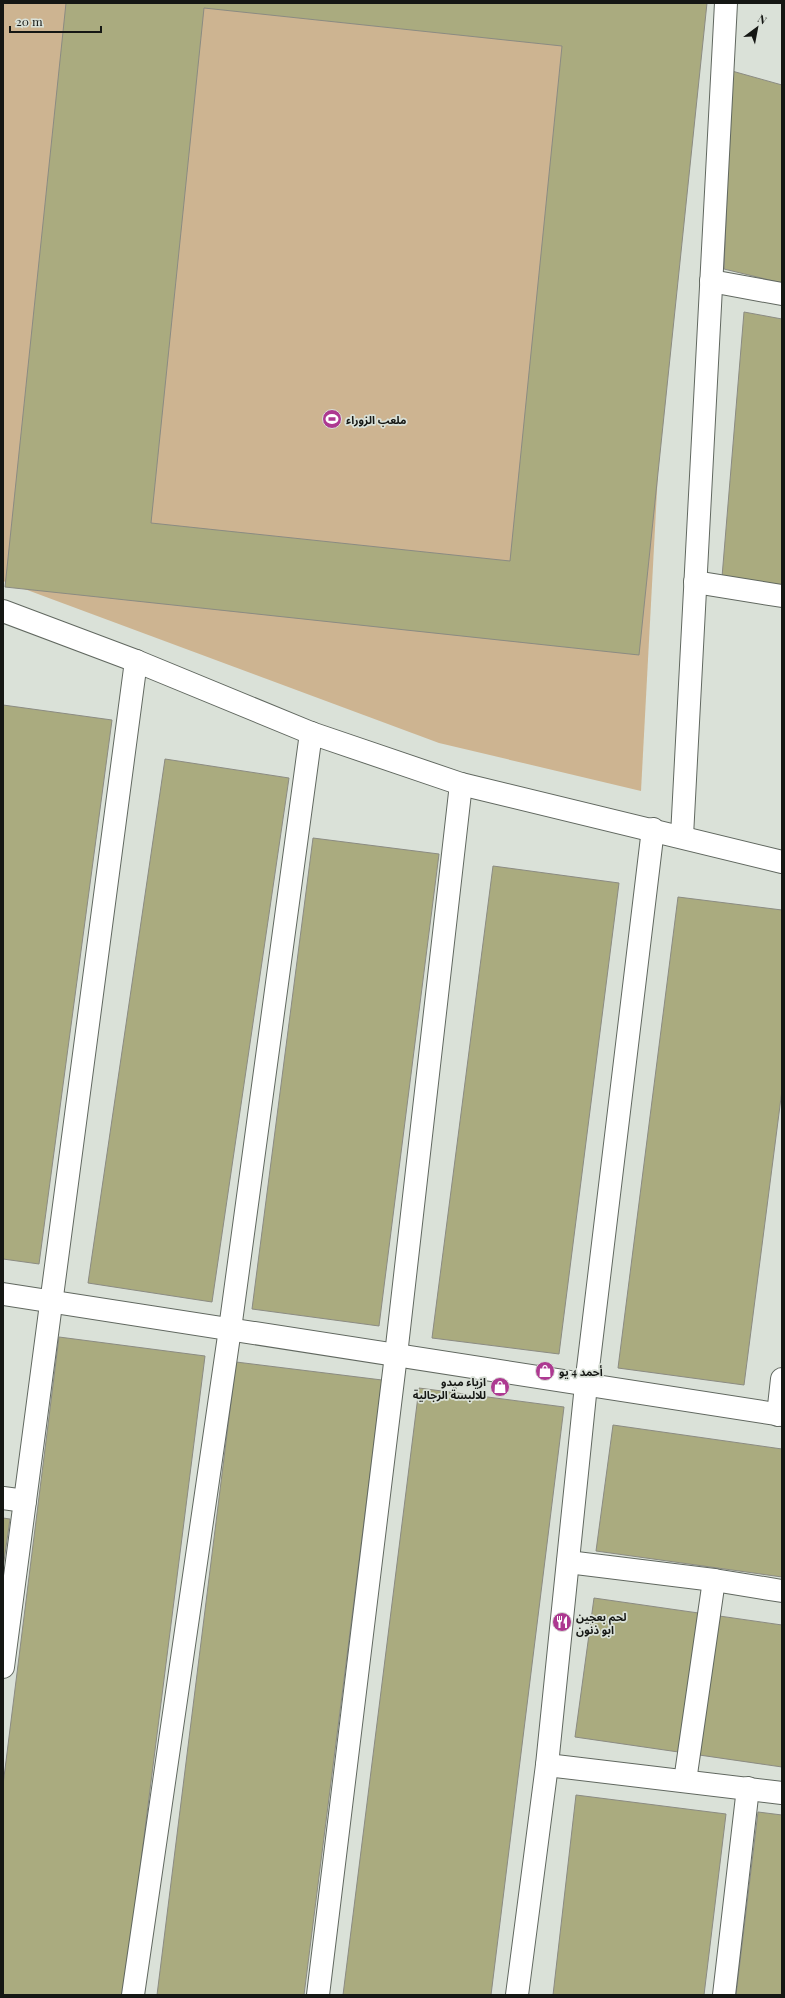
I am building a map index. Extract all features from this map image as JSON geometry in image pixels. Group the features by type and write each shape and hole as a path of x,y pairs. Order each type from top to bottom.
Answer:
{"street":[{"path":"682,836 726,3"},
{"path":"711,281 782,294"},
{"path":"695,582 782,596"},
{"path":"3,610 136,661 311,733 461,784 682,836 782,862"},
{"path":"3,1667 136,661"},
{"path":"133,1995 230,1329 311,733"},
{"path":"318,1995 396,1355 461,784"},
{"path":"517,1995 548,1765 586,1385 653,829"},
{"path":"3,1294 780,1415 782,1378"},
{"path":"3,1498 25,1501"},
{"path":"568,1562 714,1580 782,1591"},
{"path":"684,1781 714,1580"},
{"path":"548,1765 782,1793"},
{"path":"724,1995 748,1788"}],"shaded area":[{"name":"ملعب الزوراء","path":"3,3 683,3 641,791 439,743 3,581"}],"building":[{"path":"66,3 707,3 639,655 5,587","holes":["204,8 562,46 510,561 151,523"]},
{"path":"732,71 782,85 782,283 724,269"},
{"path":"744,312 782,319 782,586 722,577"},
{"path":"3,705 112,720 39,1264 3,1259"},
{"path":"165,759 289,778 212,1302 88,1283"},
{"path":"313,838 439,854 379,1326 252,1309"},
{"path":"493,866 619,883 559,1354 432,1338"},
{"path":"678,897 782,910 782,1090 744,1385 618,1368"},
{"path":"59,1337 205,1356 124,1995 3,1995 3,1785"},
{"path":"236,1362 382,1380 304,1995 157,1995"},
{"path":"419,1388 564,1407 491,1995 343,1995"},
{"path":"613,1425 782,1449 782,1577 596,1551"},
{"path":"3,1518 10,1519 3,1568"},
{"path":"594,1598 782,1625 782,1767 575,1737"},
{"path":"576,1795 726,1814 704,1995 553,1995"},
{"path":"758,1812 782,1815 782,1995 736,1995"}],"place":[{"name":"ملعب الزوراء","path":"332,419"},
{"name":"أحمد 4 يو","path":"545,1371"},
{"name":"ازياء ميدو للالبسة الرجالية","path":"500,1387"},
{"name":"لحم بعجين ابو ذنون","path":"562,1622"}]}
